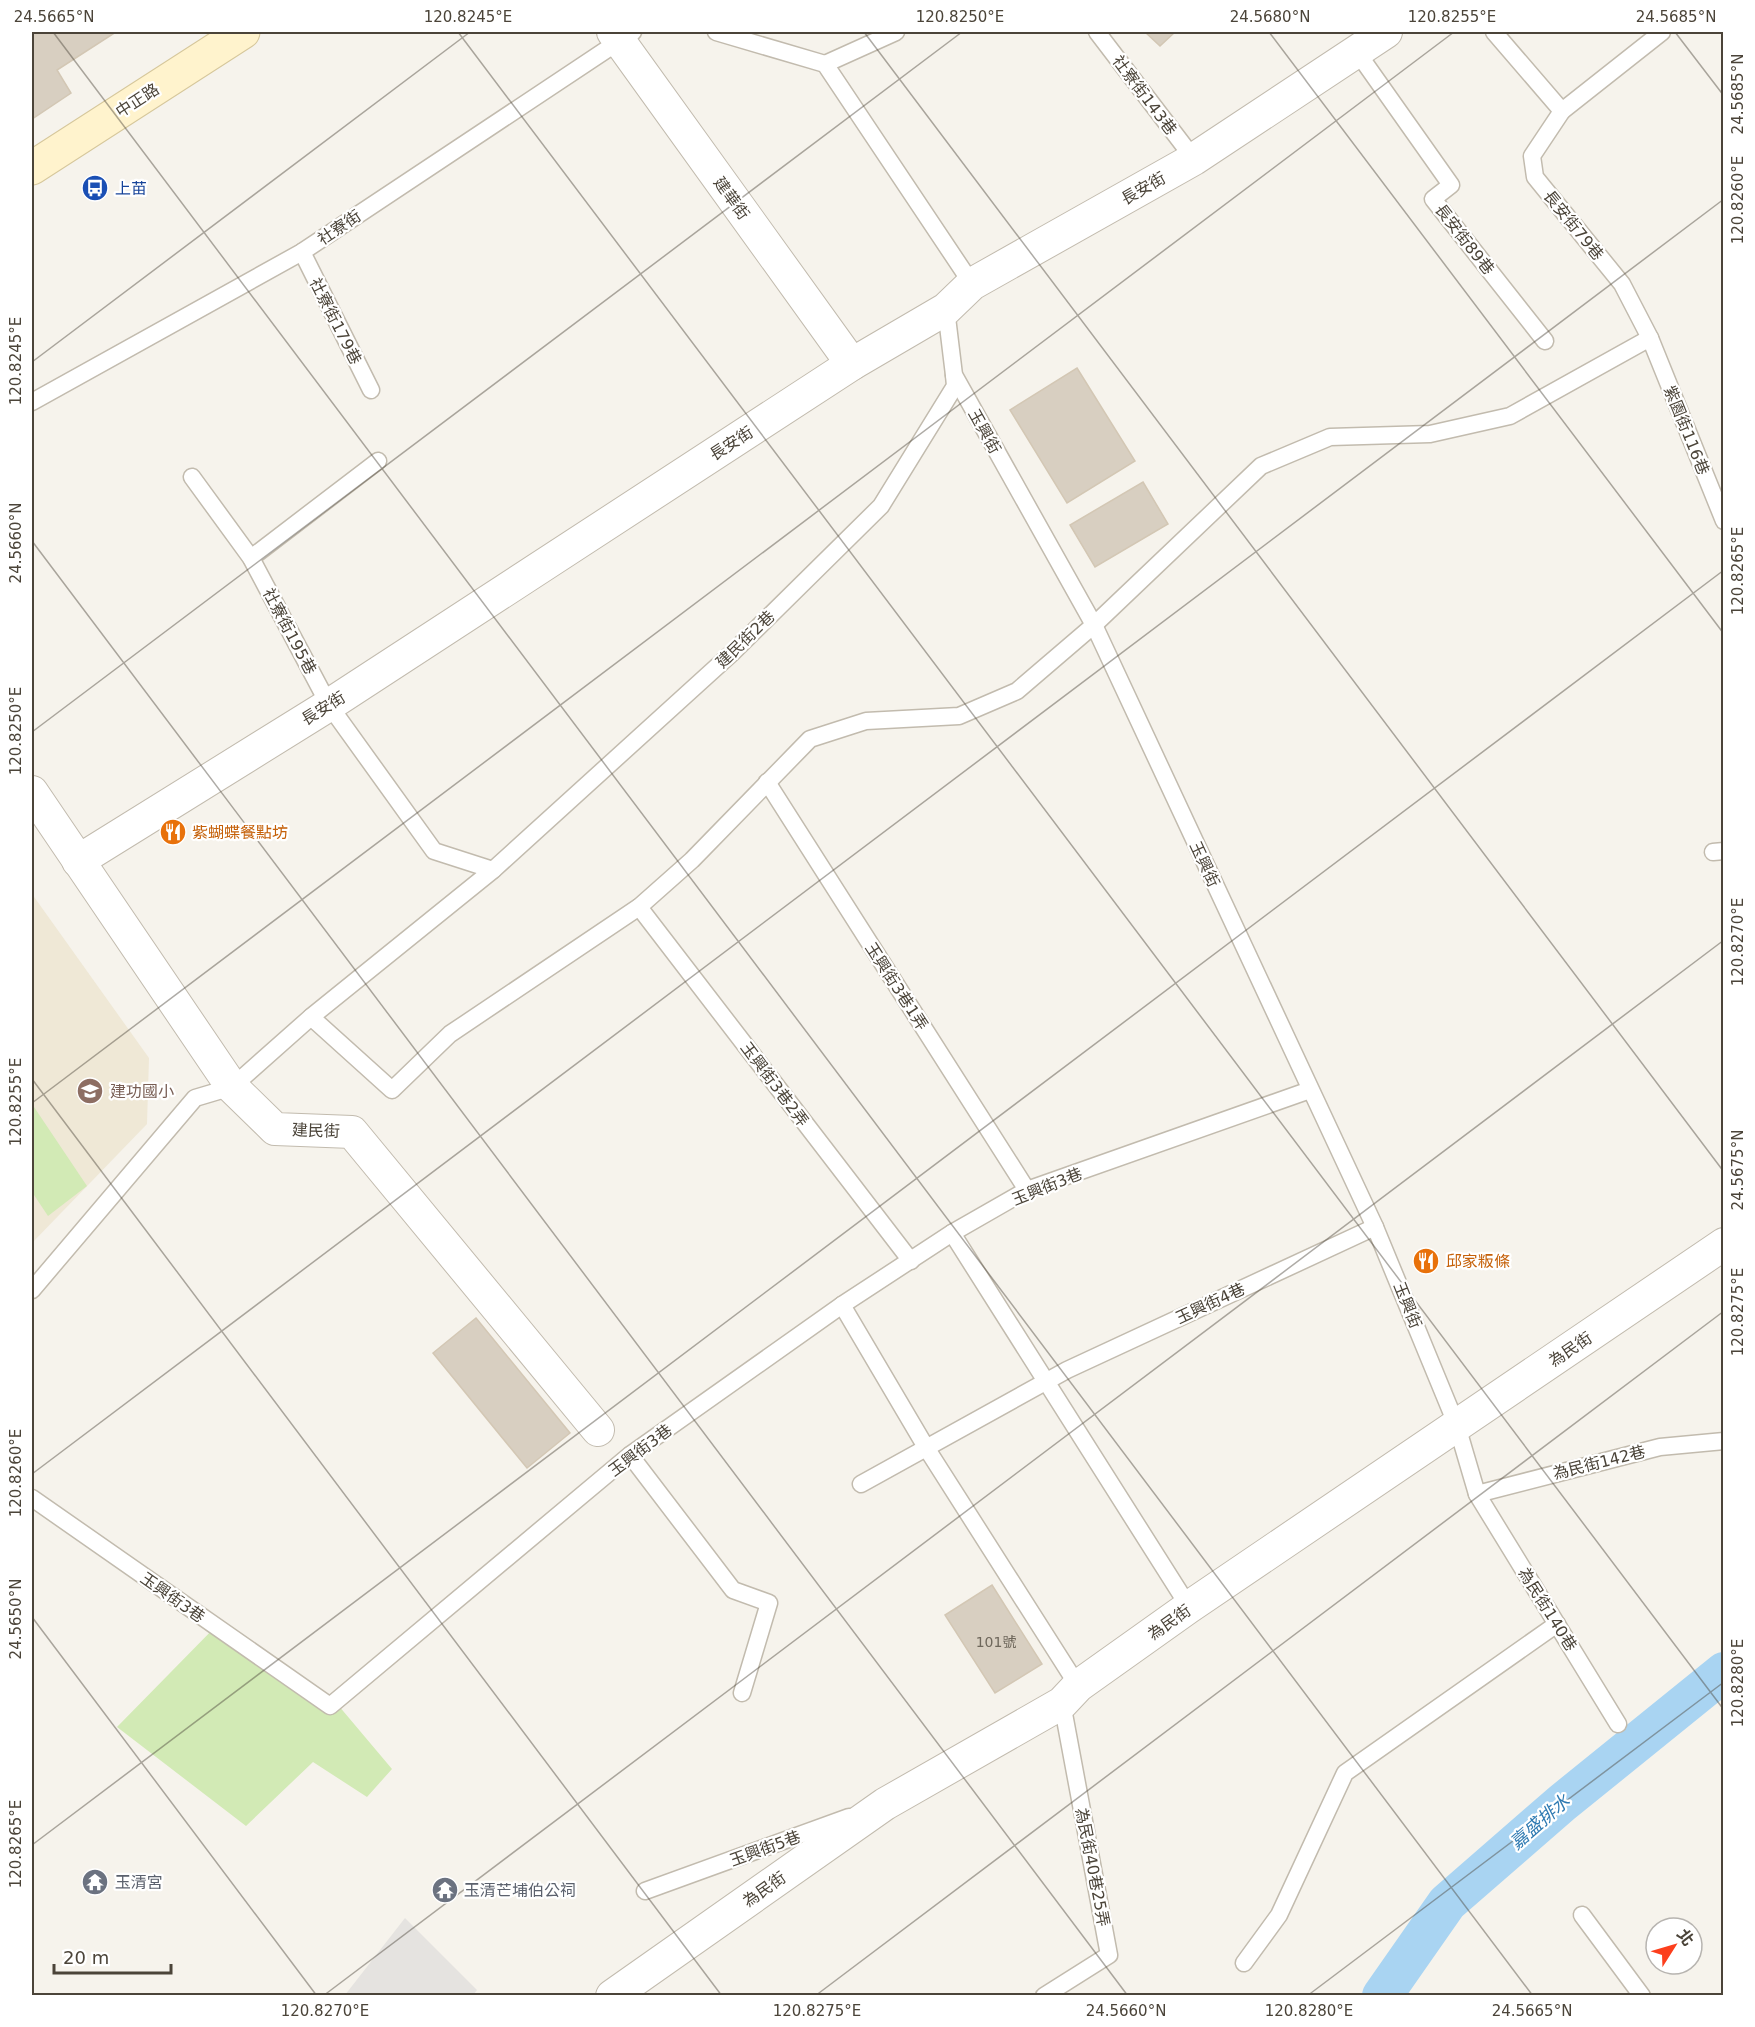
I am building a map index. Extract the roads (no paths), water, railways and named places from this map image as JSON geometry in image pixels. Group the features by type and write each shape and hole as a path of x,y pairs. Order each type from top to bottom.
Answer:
{"street":[{"name":"中正路","path":"32,168 243,32"},
{"name":"長安街","path":"78,861 329,705 852,364 946,309 972,284 1194,159 1386,32"},
{"name":"建華街","path":"622,34 852,364"},
{"name":"建民街","path":"32,792 232,1087 275,1129 352,1132 598,1430"},
{"name":"為民街","path":"612,1995 885,1804 1070,1695 1189,1607 1724,1244"}],"lane":[{"path":"716,32 825,64 972,284"},
{"path":"825,64 896,32"},
{"name":"社寮街143巷","path":"1096,32 1194,159"},
{"path":"1494,32 1562,111"},
{"name":"長安街79巷","path":"1650,338 1622,284 1535,177 1532,156 1562,111 1662,32"},
{"name":"社寮街","path":"32,402 302,252 622,34"},
{"name":"長安街89巷","path":"1357,52 1451,185 1433,199 1545,341"},
{"name":"社寮街179巷","path":"302,252 371,390"},
{"name":"玉興街","path":"946,309 954,375 1094,625 1375,1227 1457,1426 1477,1494"},
{"path":"310,1017 392,1090 450,1034 639,907 692,860 810,739 866,721 959,716 1017,691 1094,625 1261,466 1330,437 1430,434 1510,416 1650,338"},
{"name":"紫園街116巷","path":"1650,338 1724,521"},
{"name":"建民街2巷","path":"232,1087 310,1017 493,870 732,653 881,506 955,386 954,375"},
{"path":"251,558 378,461"},
{"name":"社寮街195巷","path":"192,477 251,558 329,705 434,851 493,870"},
{"name":"玉興街3巷1弄","path":"767,782 1027,1190"},
{"name":"玉興街3巷2弄","path":"639,907 910,1261"},
{"path":"32,1290 195,1098 232,1087"},
{"name":"玉興街3巷","path":"32,1498 330,1706 630,1455 842,1305 952,1233 1027,1190 1310,1090"},
{"name":"玉興街4巷","path":"861,1484 1046,1381 1375,1227"},
{"path":"952,1233 1189,1607"},
{"path":"842,1305 1070,1695"},
{"name":"為民街142巷","path":"1477,1494 1660,1447 1724,1441"},
{"path":"630,1455 733,1590 769,1603 742,1693"},
{"name":"為民街140巷","path":"1477,1494 1618,1724"},
{"path":"1244,1963 1279,1915 1346,1773 1557,1624"},
{"name":"為民街40巷25弄","path":"1044,1995 1109,1955 1070,1695"},
{"name":"玉興街5巷","path":"645,1892 885,1804"},
{"path":"1582,1914 1641,1995"}],"waterway":[{"name":"嘉盛排水","path":"1382,1996 1447,1903 1562,1803 1724,1672"}],"place":[{"name":"上苗","path":"95,188"},
{"name":"紫蝴蝶餐點坊","path":"173,832"},
{"name":"建功國小","path":"90,1091"},
{"name":"邱家粄條","path":"1426,1261"},
{"name":"玉清宮","path":"95,1882"},
{"name":"玉清芒埔伯公祠","path":"445,1890"}]}
